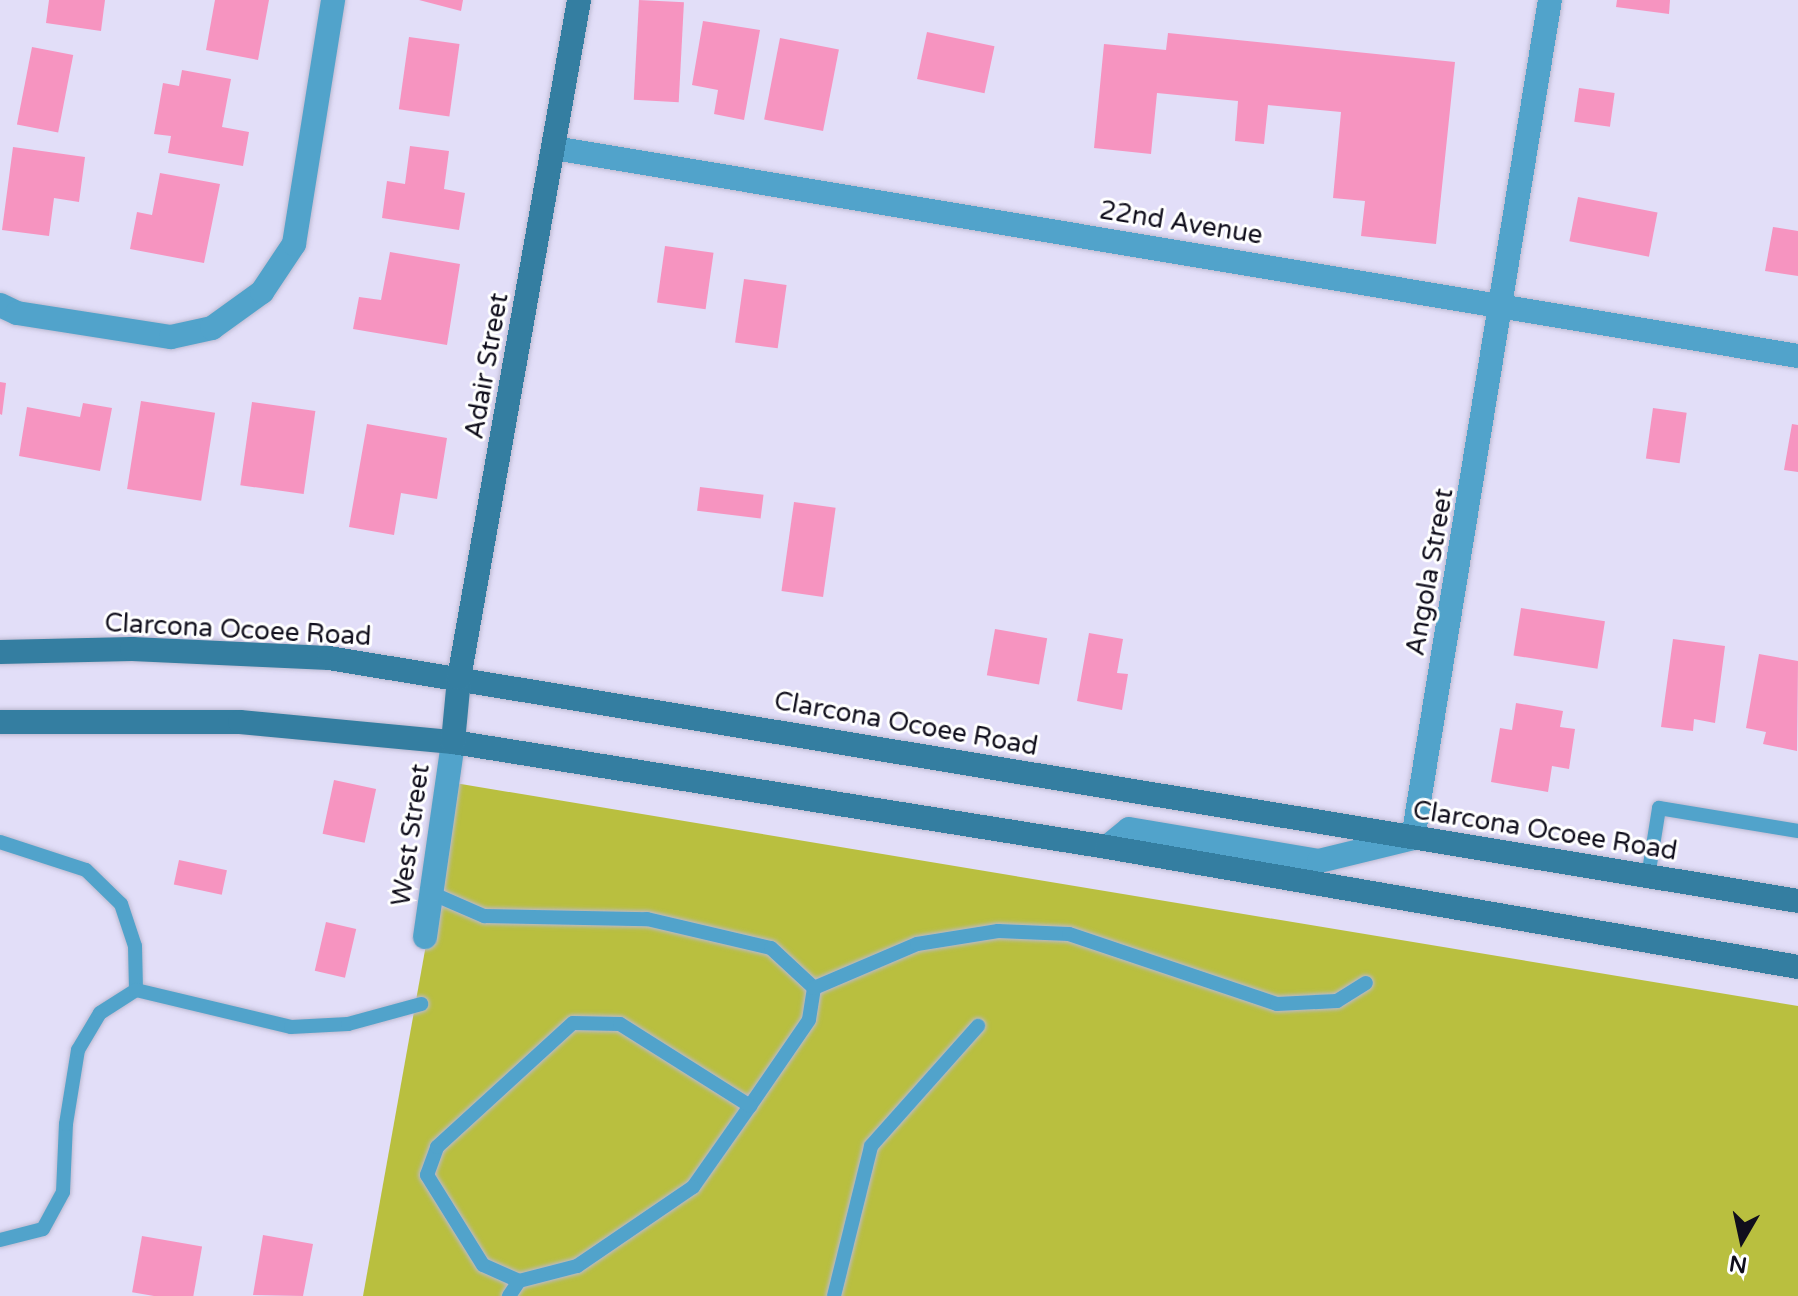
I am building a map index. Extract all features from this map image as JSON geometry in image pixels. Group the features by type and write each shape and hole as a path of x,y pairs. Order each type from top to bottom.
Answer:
{"street":[{"path":"0,305 17,313 171,337 212,328 262,292 294,244 333,0"},
{"name":"Adair Street","path":"453,742 459,678 579,0"},
{"name":"Angola Street","path":"1413,838 1504,304 1550,0"},
{"name":"22nd Avenue","path":"554,148 1504,304 1798,356"},
{"name":"Clarcona Ocoee Road","path":"0,652 132,649 329,658 1798,901"},
{"path":"0,722 240,722 453,742 1107,847 1798,967"},
{"name":"West Street","path":"425,937 453,742"},
{"path":"1107,847 1129,829 1319,861 1413,838"}],"lane":[{"path":"1648,877 1659,808 1798,831"},
{"path":"0,842 86,870 121,904 135,946 136,990"},
{"path":"431,893 484,916 647,919 771,948 814,988"},
{"path":"814,988 917,944 998,931 1069,934 1277,1004 1337,1001 1366,983"},
{"path":"750,1106 620,1024 573,1023 437,1147 427,1175 483,1265 519,1281 577,1266 693,1187 750,1106 809,1020 814,988"},
{"path":"0,1240 43,1229 63,1192 66,1124 78,1050 100,1013 136,990 291,1027 348,1024 421,1004"},
{"path":"834,1296 871,1146 978,1026"},
{"path":"509,1296 519,1281"}],"shaded area":[{"path":"455,783 1798,1006 1798,1296 363,1296"}],"building":[{"path":"49,0 105,0 101,31 46,23"},
{"path":"215,0 269,0 258,60 206,50"},
{"path":"419,0 463,0 461,11"},
{"path":"639,0 684,2 679,102 634,100"},
{"path":"1617,0 1670,0 1669,14 1616,7"},
{"path":"703,21 760,30 744,120 714,114 718,90 692,85"},
{"path":"927,32 994,46 985,93 917,79"},
{"path":"1168,33 1455,62 1436,244 1361,236 1365,201 1333,198 1341,112 1268,105 1264,144 1235,141 1238,101 1157,93 1151,154 1094,148 1104,44 1166,50"},
{"path":"409,37 460,44 449,116 399,109"},
{"path":"780,38 839,49 823,131 764,119"},
{"path":"32,47 73,55 58,133 17,125"},
{"path":"182,70 231,79 222,127 249,132 243,166 168,153 171,136 154,134 163,83 179,86"},
{"path":"1579,88 1615,93 1610,127 1574,122"},
{"path":"410,146 449,151 444,189 465,193 459,230 382,218 387,181 405,184"},
{"path":"13,147 85,157 79,202 54,198 49,236 2,230"},
{"path":"160,173 220,184 204,263 130,249 137,212 152,215"},
{"path":"1578,197 1658,212 1649,257 1569,241"},
{"path":"1773,227 1798,231 1798,276 1765,271"},
{"path":"665,246 714,253 706,309 657,302"},
{"path":"390,252 460,264 447,345 353,329 359,297 381,300"},
{"path":"744,279 787,285 778,348 735,342"},
{"path":"0,382 6,383 2,415 0,414"},
{"path":"141,401 215,413 201,501 127,489"},
{"path":"252,402 315,411 304,494 240,485"},
{"path":"83,403 112,408 100,471 19,456 27,407 80,417"},
{"path":"1653,408 1687,413 1680,463 1646,459"},
{"path":"367,424 447,438 437,499 401,493 394,535 349,527"},
{"path":"1792,424 1798,425 1798,472 1784,470"},
{"path":"700,487 764,495 761,519 697,511"},
{"path":"794,502 836,508 823,597 781,591"},
{"path":"1521,608 1605,621 1597,669 1513,655"},
{"path":"995,629 1047,638 1039,684 987,675"},
{"path":"1089,633 1123,639 1117,673 1128,674 1122,710 1077,701"},
{"path":"1673,639 1725,646 1715,723 1694,719 1693,731 1661,727"},
{"path":"1759,654 1798,661 1797,751 1763,744 1766,732 1746,728"},
{"path":"1516,703 1563,711 1560,727 1575,729 1569,769 1552,766 1548,792 1491,782 1500,728 1512,730"},
{"path":"334,780 376,789 365,843 323,834"},
{"path":"179,860 227,870 222,895 174,884"},
{"path":"326,922 356,929 345,978 315,971"},
{"path":"263,1235 313,1244 303,1296 253,1295"},
{"path":"142,1236 202,1247 193,1296 154,1296 132,1292"}]}
